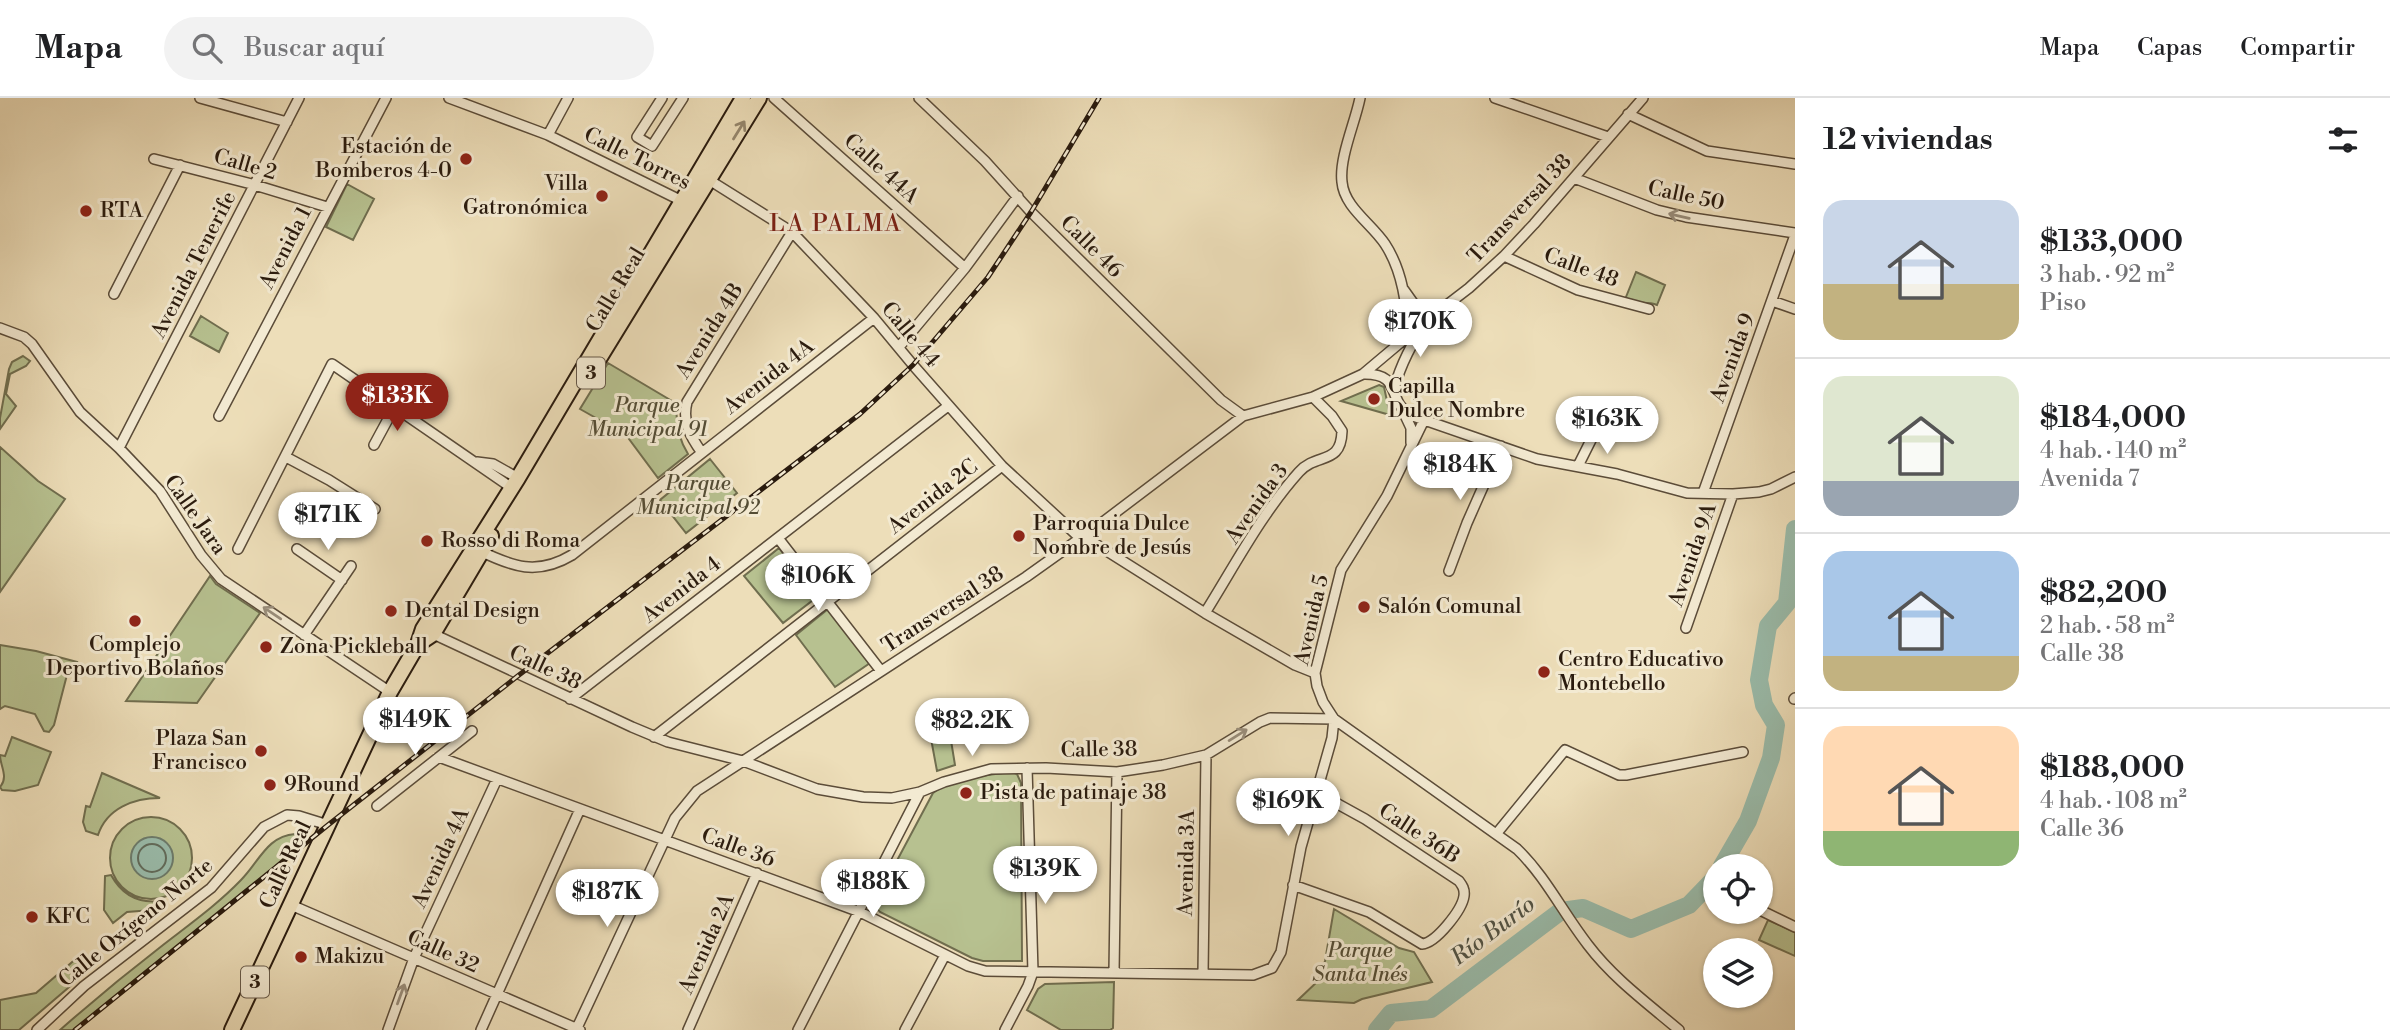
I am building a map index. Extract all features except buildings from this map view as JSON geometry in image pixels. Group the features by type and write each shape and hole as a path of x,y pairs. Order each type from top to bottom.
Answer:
{"main road":[{"name":"Calle Real","path":"232,1030 406,661 428,631 687,203 743,98"},
{"name":"Calle Real","path":"703,176 759,98"},
{"name":"Calle Real","path":"477,550 515,483 687,203"}],"street":[{"path":"200,98 287,122"},
{"name":"Avenida Tenerife","path":"119,449 299,98"},
{"name":"Avenida 1","path":"219,416 386,98"},
{"name":"Calle Torres","path":"449,98 548,135 687,203"},
{"path":"662,98 637,137 652,146 683,98"},
{"name":"Calle 44A","path":"774,98 965,268"},
{"name":"Calle 46","path":"919,98 985,161 1031,212 1221,400 1243,416"},
{"path":"1360,98 1343,165 1342,184 1350,202 1385,244 1402,288 1407,337"},
{"path":"1495,98 1608,137"},
{"name":"Transversal 38","path":"578,1030 665,840 681,808 697,791 1026,577 1243,416 1313,397 1363,374 1504,256 1643,98"},
{"path":"548,135 565,99"},
{"path":"1628,114 1707,151 1795,164"},
{"name":"Calle 2","path":"153,159 327,207"},
{"path":"114,294 180,165"},
{"name":"Calle 44","path":"703,176 792,232 874,318 1002,466 1082,537 1295,665 1315,673"},
{"name":"Calle 50","path":"1573,178 1657,210 1686,218 1795,234"},
{"path":"899,346 965,268 1017,196"},
{"name":"Avenida 4B","path":"702,453 686,426 687,402 792,232"},
{"name":"Avenida 9","path":"1703,493 1795,234"},
{"name":"Calle 48","path":"1504,256 1578,290 1649,309"},
{"path":"1394,389 1407,351 1426,321 1402,288"},
{"path":"1772,301 1795,309"},
{"name":"Avenida 4A","path":"477,550 499,560 530,568 561,562 874,318"},
{"name":"Calle Jara","path":"0,328 27,340 43,358 80,412 170,504 212,570 221,579 390,692"},
{"path":"238,549 332,364 472,461 493,464 515,483"},
{"path":"1363,374 1382,376 1394,389 1411,428 1410,452"},
{"name":"Avenida 3","path":"1205,612 1273,505 1301,469 1314,461 1332,456 1339,450 1342,431 1332,416 1313,397"},
{"name":"Avenida 4","path":"570,699 948,406"},
{"path":"374,445 394,408"},
{"path":"1404,411 1537,459 1617,474 1669,489 1733,494 1771,489 1795,477"},
{"path":"1578,466 1604,416"},
{"name":"Avenida 5","path":"1334,719 1323,702 1315,673 1341,570 1387,496 1424,420"},
{"path":"1450,571 1467,523 1501,446"},
{"path":"286,457 375,509"},
{"name":"Avenida 2C","path":"654,737 1002,466"},
{"name":"Avenida 9A","path":"1686,628 1733,494"},
{"path":"778,538 881,671"},
{"path":"297,549 342,580"},
{"path":"304,635 351,566"},
{"name":"Calle 38","path":"428,631 654,737 743,761 817,789 863,797 892,798 920,792 991,769 1116,772 1163,765 1206,755 1270,718 1334,719"},
{"path":"1293,885 1332,738 1334,719 1497,833 1533,864 1606,967 1679,1030"},
{"path":"377,806 472,731"},
{"path":"1497,833 1565,750 1619,775 1744,752"},
{"name":"Avenida 3A","path":"1203,973 1206,755"},
{"name":"Calle 36","path":"439,757 860,912 968,966 985,971 1253,975 1272,968 1281,952 1293,885"},
{"path":"1004,1030 1028,986 1032,972 1027,768"},
{"path":"1114,972 1116,772"},
{"name":"Avenida 4A","path":"388,1030 414,958 497,779"},
{"path":"798,1030 920,792"},
{"name":"Calle 36B","path":"1293,885 1369,912 1422,944 1438,937 1465,897 1464,887 1459,881 1365,819 1317,792"},
{"path":"481,1030 580,809"},
{"name":"Calle Oxígeno Norte","path":"37,1030 84,986 211,888 264,827 287,815 328,825"},
{"name":"Avenida 2A","path":"688,1030 757,873"},
{"name":"Calle 32","path":"291,905 578,1030"},
{"path":"1773,916 1795,927"},
{"path":"905,1030 945,955"}],"green space":[{"path":"347,184 374,199 353,240 326,227"},
{"path":"1636,272 1665,285 1657,305 1624,302"},
{"path":"201,316 228,333 219,352 190,336"},
{"path":"23,356 30,361 10,374 6,394 16,406 0,429 9,369 12,362"},
{"name":"Parque Municipal 91","path":"608,363 677,404 678,430 688,454 658,478 626,435 580,409"},
{"path":"1379,385 1384,387 1390,415 1341,401"},
{"path":"0,447 38,481 65,499 0,592"},
{"name":"Parque Municipal 92","path":"710,459 737,493 686,533 660,500"},
{"path":"779,548 817,597 783,623 744,576"},
{"path":"210,576 216,584 260,613 197,703 126,701"},
{"path":"828,609 870,663 835,687 796,635"},
{"path":"0,645 77,662 75,667 68,671 54,725 49,732 44,731 35,714 5,706 0,709"},
{"path":"946,710 955,765 937,771 927,717"},
{"path":"12,737 51,752 38,785 15,791 2,790 0,787 4,775 0,755 5,756"},
{"path":"1012,772 1017,774 1021,783 1022,961 983,961 972,958 880,912 876,907 877,898 933,793 960,780"},
{"path":"102,773 160,798 123,806 108,818 98,835 86,831 83,822 86,806 90,807"},
{"path":"151,817 167,820 180,829 189,842 192,858 189,874 180,887 167,896 151,899 135,896 122,887 113,874 110,858 113,842 122,829 135,820"},
{"path":"295,834 305,840 256,883 75,1030 60,1030 204,914 241,880 277,839"},
{"path":"111,875 121,889 134,898 166,900 152,910 127,912 113,923 104,910 105,876"},
{"name":"Parque Santa Inés","path":"1334,909 1399,948 1414,952 1432,982 1354,1003 1298,1000 1318,981 1325,961"},
{"path":"1773,922 1795,932 1795,956 1773,946 1773,938 1760,938 1766,924"},
{"path":"78,957 82,963 82,976 19,1030 0,1030 0,1000 36,993"},
{"path":"1114,982 1113,1028 1110,1030 1061,1030 1027,1010 1038,989 1045,984"}],"water":[{"path":"152,837 167,843 173,858 167,873 152,879 137,873 131,858 137,843"}],"waterway":[{"name":"Río Burío","path":"1729,854 1748,821 1771,758 1776,725 1764,705 1759,680 1768,626 1787,603 1795,529"},
{"name":"Río Burío","path":"1377,1030 1391,1013 1431,1009 1561,911 1583,908 1631,929 1689,905 1703,890"}],"railway":[{"path":"75,1030 328,825 519,675 860,414 913,365 988,277 1031,212 1099,98"}],"place":[{"name":"Estación de Bomberos 4-0","path":"466,159"},
{"name":"Villa Gatronómica","path":"602,196"},
{"name":"RTA","path":"86,211"},
{"name":"Capilla Dulce Nombre","path":"1374,399"},
{"name":"Parroquia Dulce Nombre de Jesús","path":"1019,536"},
{"name":"Rosso di Roma","path":"427,541"},
{"name":"Salón Comunal","path":"1364,607"},
{"name":"Dental Design","path":"391,611"},
{"name":"Complejo Deportivo Bolaños","path":"135,621"},
{"name":"Zona Pickleball","path":"266,647"},
{"name":"Centro Educativo Montebello","path":"1544,672"},
{"name":"Plaza San Francisco","path":"261,751"},
{"name":"9Round","path":"270,785"},
{"name":"Pista de patinaje 38","path":"966,793"},
{"name":"KFC","path":"32,917"},
{"name":"Makizu","path":"301,957"}],"district":[{"name":"LA PALMA","path":"836,224"}]}
